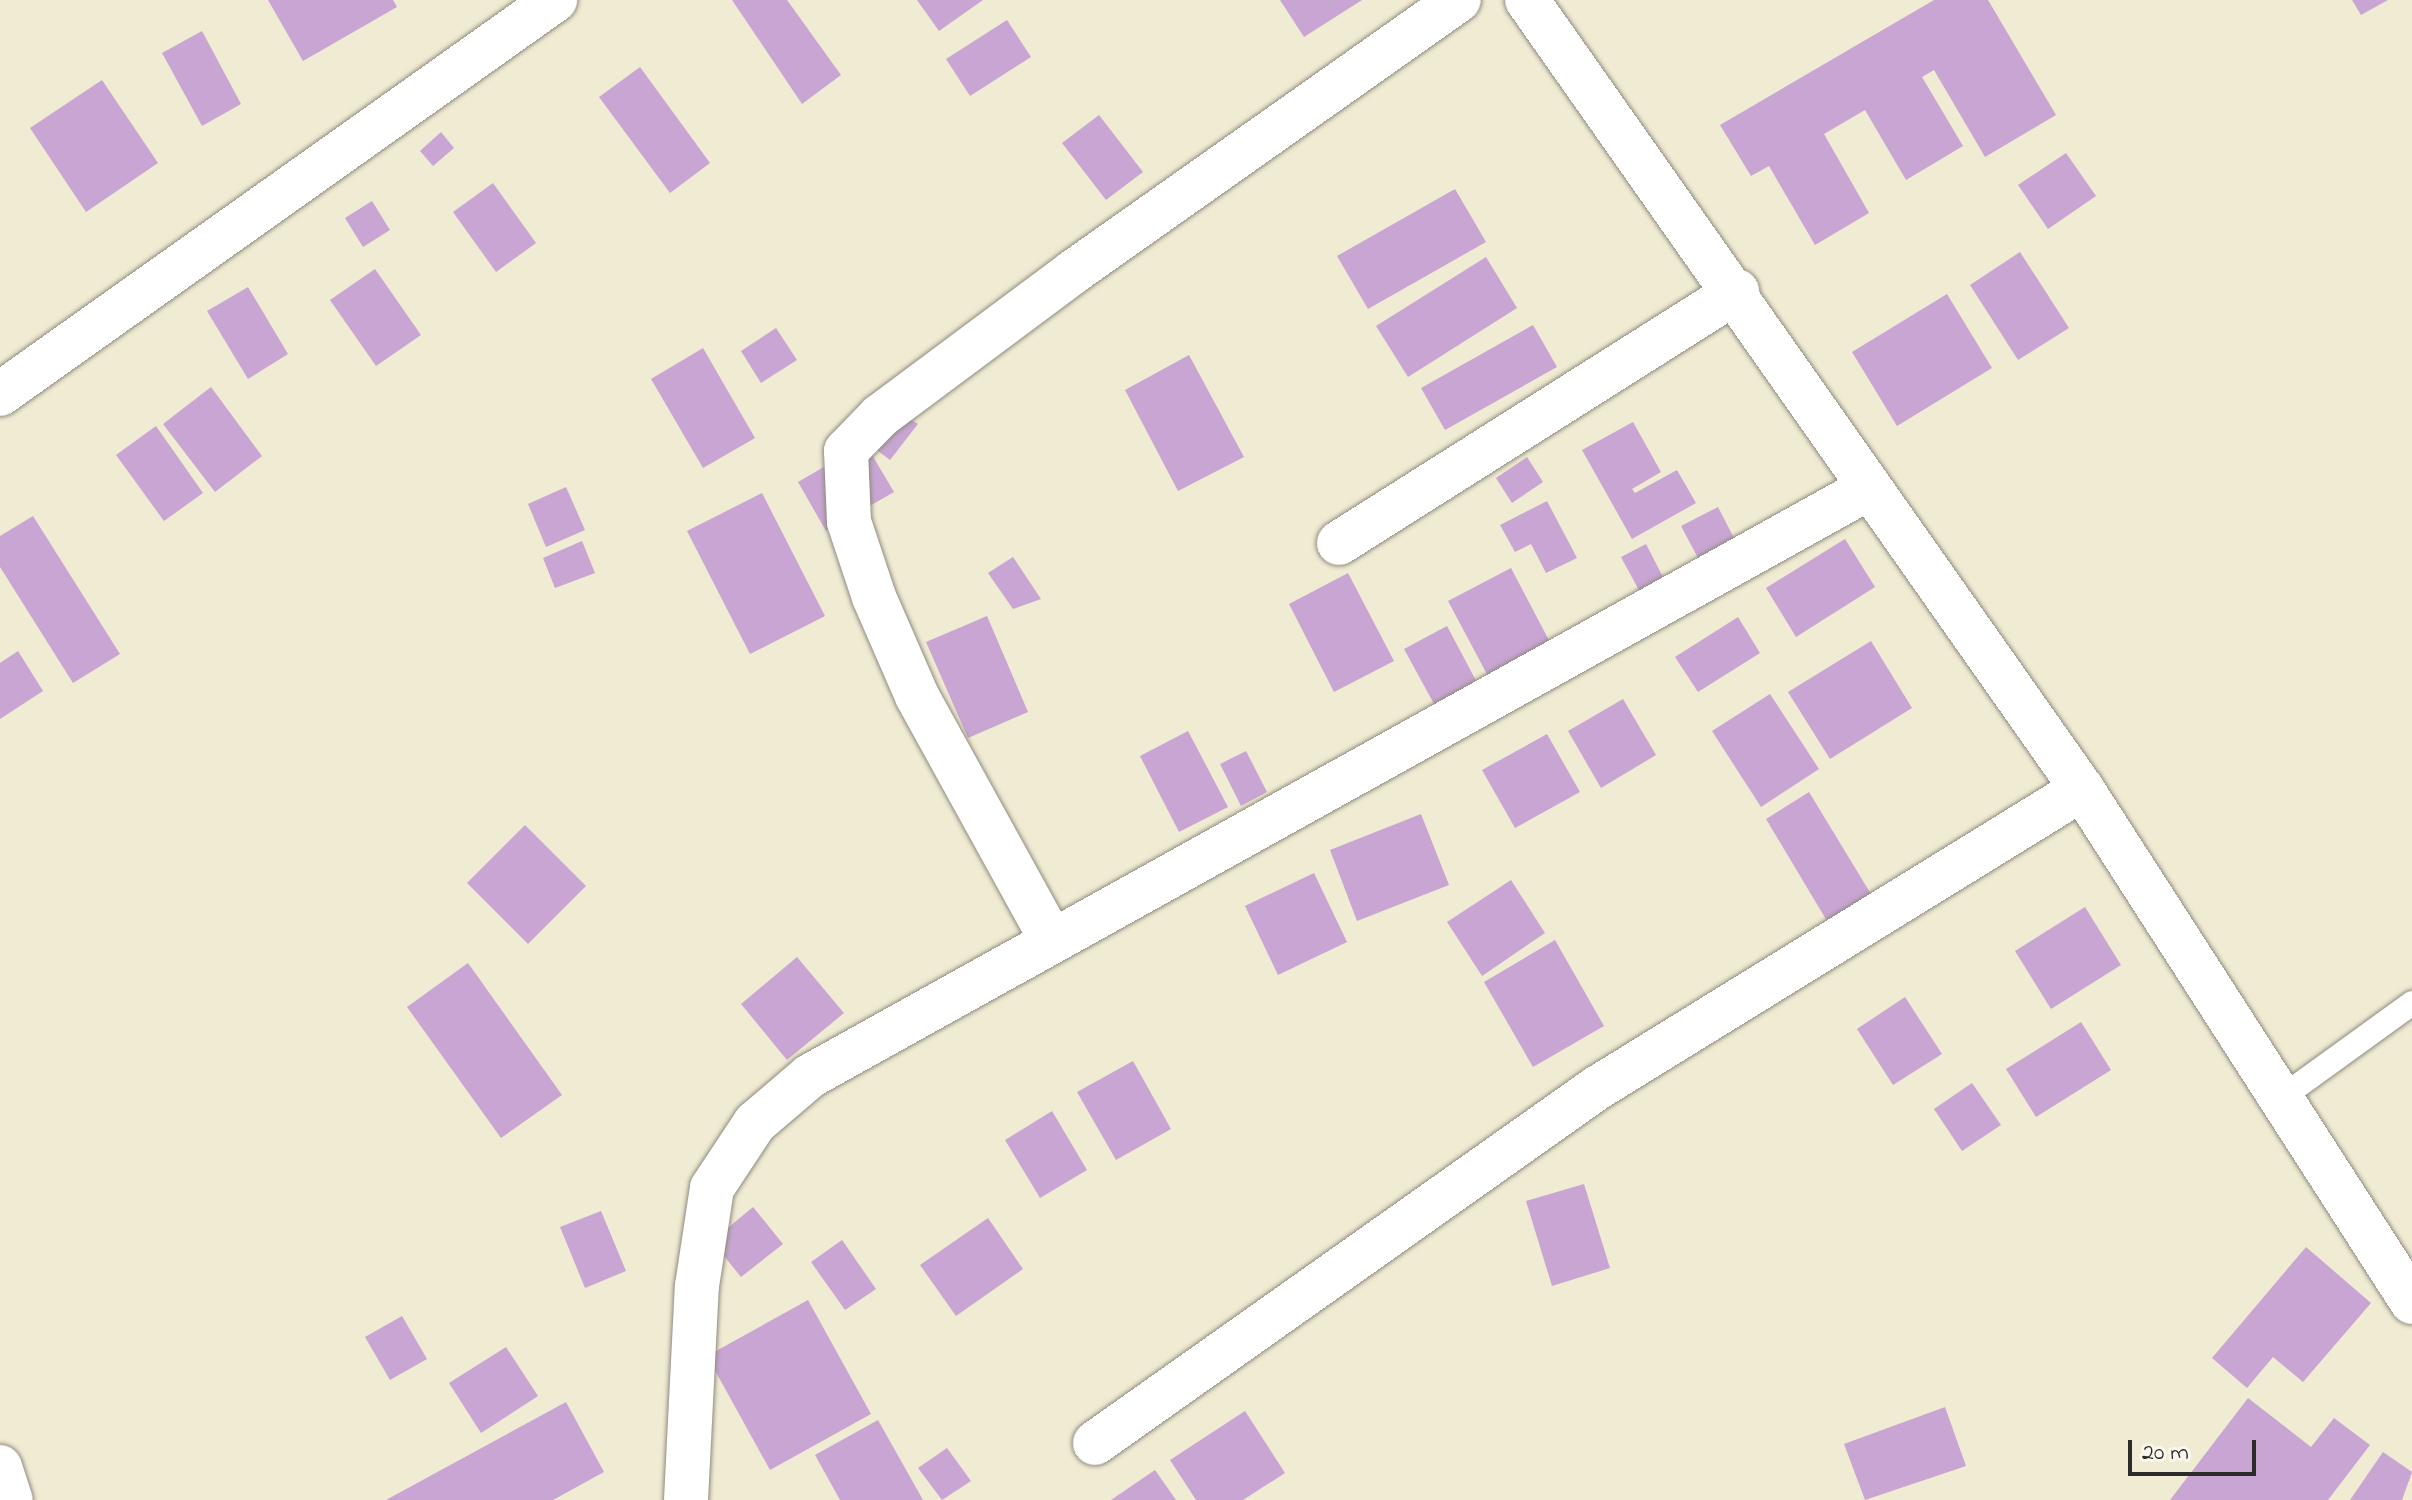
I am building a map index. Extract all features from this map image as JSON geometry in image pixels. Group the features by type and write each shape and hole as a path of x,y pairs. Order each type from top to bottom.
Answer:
{"street":[{"path":"0,394 555,0"},
{"path":"1051,939 917,696 874,597 849,522 846,451 880,416 1073,272 1459,0"},
{"path":"1527,0 1737,291 1869,488 2082,789 2412,1302"},
{"path":"1339,543 1737,291"},
{"path":"686,1500 702,1234 712,1188 730,1155 810,1076 1051,939 1869,488"},
{"path":"1095,1443 1597,1088 2082,789"},
{"path":"0,1467 11,1500"}],"lane":[{"path":"2281,1098 2412,1003"}],"building":[{"path":"268,0 393,0 397,7 303,61"},
{"path":"732,0 787,0 841,75 802,104"},
{"path":"917,0 983,0 939,31"},
{"path":"1280,0 1362,0 1304,37"},
{"path":"1934,0 1988,0 2056,115 1985,157 1934,70 1922,77 1963,146 1906,180 1865,110 1824,134 1869,213 1815,245 1769,166 1751,176 1720,125"},
{"path":"2352,0 2388,0 2361,15"},
{"path":"1007,20 1031,57 970,96 946,59"},
{"path":"202,31 241,104 202,126 162,53"},
{"path":"640,67 710,163 670,193 599,97"},
{"path":"102,80 158,163 86,212 30,128"},
{"path":"1099,115 1143,172 1106,200 1062,143"},
{"path":"441,132 454,148 433,166 420,151"},
{"path":"2066,153 2096,196 2048,229 2018,185"},
{"path":"493,183 536,243 496,272 453,212"},
{"path":"1455,189 1486,242 1368,309 1337,256"},
{"path":"372,201 390,230 363,247 345,218"},
{"path":"2020,252 2069,328 2018,360 1970,285"},
{"path":"1486,257 1517,308 1408,377 1376,326"},
{"path":"375,269 421,335 376,366 330,300"},
{"path":"248,287 288,354 248,379 207,311"},
{"path":"1947,294 1992,368 1897,426 1852,352"},
{"path":"1533,325 1557,367 1445,430 1421,388"},
{"path":"776,328 797,360 761,383 741,351"},
{"path":"703,348 755,438 703,468 651,379"},
{"path":"1189,355 1244,457 1178,491 1125,390"},
{"path":"211,387 262,456 215,492 163,424"},
{"path":"877,398 918,424 890,460 853,432"},
{"path":"1633,422 1661,472 1632,489 1635,493 1677,470 1696,503 1632,539 1582,450"},
{"path":"156,426 203,493 164,521 116,455"},
{"path":"865,443 894,492 826,531 798,482"},
{"path":"1527,457 1543,482 1512,503 1496,478"},
{"path":"566,487 585,530 546,547 528,504"},
{"path":"762,493 825,616 750,654 687,531"},
{"path":"1547,501 1577,558 1546,573 1531,544 1515,552 1500,525"},
{"path":"1718,507 1735,540 1698,558 1681,526"},
{"path":"33,516 120,654 73,683 0,567 0,536"},
{"path":"1845,539 1875,587 1796,637 1766,588"},
{"path":"582,541 595,573 555,588 543,558"},
{"path":"1646,544 1665,581 1641,594 1621,557"},
{"path":"1013,557 1041,599 1013,609 988,573"},
{"path":"1511,568 1552,646 1489,678 1448,601"},
{"path":"1348,573 1394,661 1334,692 1289,604"},
{"path":"987,616 1028,712 968,738 926,642"},
{"path":"1738,617 1760,653 1698,692 1675,657"},
{"path":"1447,626 1481,690 1439,713 1404,649"},
{"path":"1871,641 1912,708 1830,759 1788,692"},
{"path":"18,651 43,691 0,719 0,663"},
{"path":"1770,694 1819,769 1761,807 1712,731"},
{"path":"1623,699 1656,755 1601,788 1568,731"},
{"path":"1188,731 1228,807 1179,832 1140,756"},
{"path":"1547,734 1580,792 1515,828 1482,770"},
{"path":"1246,751 1267,792 1241,806 1220,764"},
{"path":"1809,792 1874,899 1830,926 1766,819"},
{"path":"1421,814 1449,885 1357,921 1330,850"},
{"path":"525,825 586,886 528,944 467,883"},
{"path":"1314,873 1347,942 1278,975 1245,906"},
{"path":"1511,880 1545,933 1482,976 1447,922"},
{"path":"2085,907 2121,965 2051,1009 2015,951"},
{"path":"1555,940 1604,1026 1533,1067 1484,982"},
{"path":"797,957 844,1013 787,1060 741,1004"},
{"path":"468,963 562,1095 501,1138 407,1007"},
{"path":"1905,997 1942,1054 1893,1085 1857,1029"},
{"path":"2081,1022 2111,1070 2036,1117 2006,1069"},
{"path":"1133,1061 1171,1129 1116,1160 1077,1092"},
{"path":"1972,1083 2001,1125 1962,1151 1934,1109"},
{"path":"1052,1111 1087,1170 1040,1198 1005,1140"},
{"path":"1584,1184 1610,1268 1552,1286 1526,1201"},
{"path":"753,1207 783,1244 741,1277 712,1241"},
{"path":"601,1211 626,1271 585,1288 560,1227"},
{"path":"988,1218 1023,1269 956,1316 920,1265"},
{"path":"842,1240 876,1289 845,1310 811,1262"},
{"path":"2306,1247 2371,1303 2303,1382 2273,1357 2247,1388 2212,1358"},
{"path":"808,1300 871,1414 770,1470 707,1356"},
{"path":"402,1316 427,1359 390,1380 365,1337"},
{"path":"506,1347 538,1396 481,1433 449,1383"},
{"path":"2248,1398 2311,1447 2334,1418 2370,1445 2328,1500 2170,1500"},
{"path":"566,1402 604,1472 553,1500 386,1500"},
{"path":"1945,1407 1966,1466 1865,1500 1844,1444"},
{"path":"1245,1411 1285,1473 1243,1500 1196,1500 1170,1460"},
{"path":"878,1420 923,1500 840,1500 815,1455"},
{"path":"947,1448 971,1481 942,1500 918,1468"},
{"path":"2383,1452 2412,1472 2402,1500 2350,1500"},
{"path":"1155,1470 1176,1500 1111,1500"}]}
